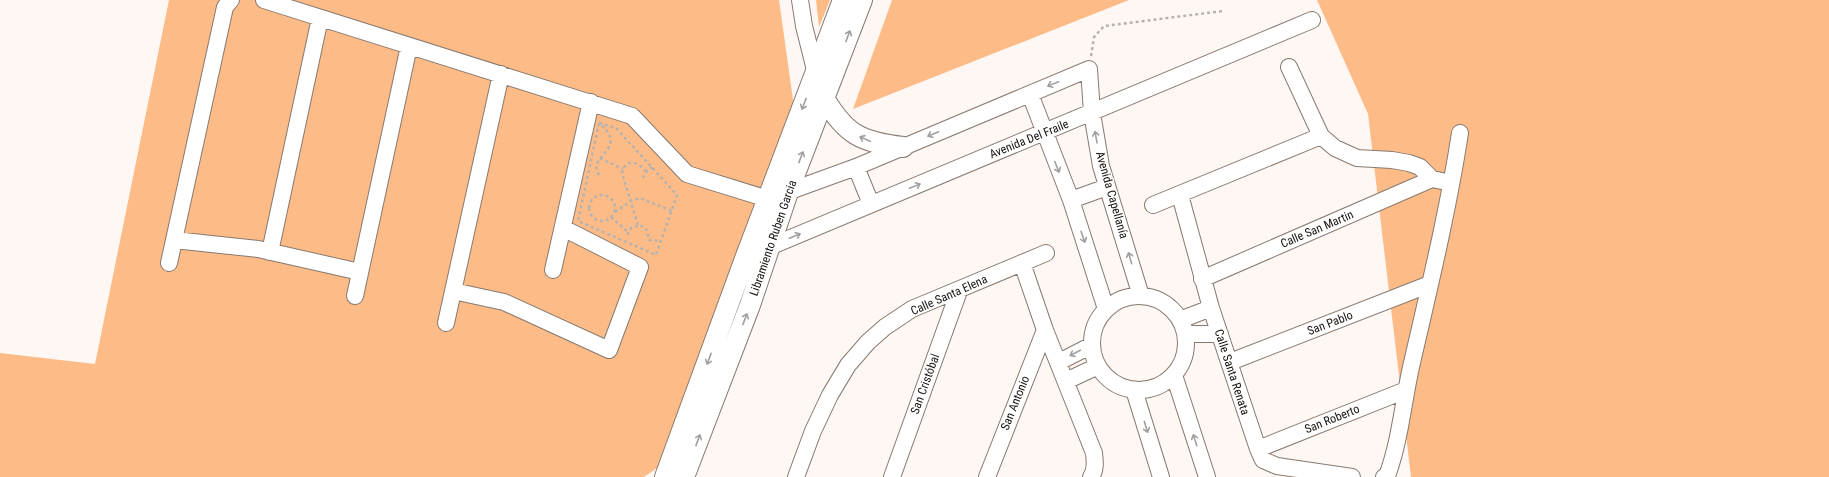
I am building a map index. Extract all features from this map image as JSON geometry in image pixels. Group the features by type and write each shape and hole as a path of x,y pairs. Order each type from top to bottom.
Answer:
{"street":[{"path":"169,263 225,7 231,0"},
{"path":"264,0 632,116 687,174 768,199 856,167 1089,69"},
{"path":"800,0 804,26 816,74"},
{"name":"Libramiento Ruben Garcia","path":"665,477 746,256 843,0"},
{"name":"Libramiento Ruben Garcia","path":"684,477 750,305 788,192 862,0"},
{"path":"270,252 320,18"},
{"name":"Avenida Del Fraile","path":"746,256 1312,20"},
{"path":"355,296 409,46"},
{"path":"1289,67 1321,136 1335,148 1347,155 1357,158 1392,160 1409,163 1420,167 1432,179 1452,184"},
{"name":"Avenida Capellanía","path":"1089,69 1092,113 1107,187 1141,296"},
{"path":"446,322 501,74"},
{"path":"1030,94 1071,200 1106,309"},
{"path":"824,98 842,123 864,140 877,144 903,147"},
{"path":"553,270 591,102"},
{"path":"1384,477 1387,476 1395,454 1406,390 1452,184 1460,133"},
{"path":"1153,205 1321,136"},
{"path":"856,167 871,204"},
{"name":"Calle San Martin","path":"1202,279 1432,179"},
{"path":"1071,200 1107,187"},
{"name":"Calle Santa Renata","path":"1180,195 1211,308 1263,460 1277,466 1352,477"},
{"path":"453,291 504,302 609,350 640,267 562,228"},
{"path":"174,240 270,252 360,272"},
{"name":"Calle Santa Elena","path":"796,477 816,424 830,395 848,365 868,342 885,327 912,310 1046,253"},
{"path":"1022,262 1045,330 1094,453 1094,473 1091,477"},
{"name":"San Pablo","path":"1230,362 1430,284"},
{"name":"San Cristóbal","path":"892,477 959,291"},
{"path":"1141,296 1157,299 1170,308 1183,327 1186,348 1182,363 1174,375 1162,384 1149,389 1134,390 1120,386 1108,378 1098,366 1092,344 1093,332 1098,320 1106,309 1116,301 1128,297 1141,296"},
{"path":"1183,327 1211,308"},
{"path":"1183,327 1220,334"},
{"name":"San Antonio","path":"987,477 1045,330"},
{"path":"1059,362 1092,344"},
{"path":"1066,380 1098,366"},
{"path":"1174,375 1207,477"},
{"path":"1134,390 1161,477"},
{"name":"San Roberto","path":"1258,449 1406,390"}],"path":[{"path":"1089,69 1094,36 1104,26 1223,11"},
{"path":"599,123 608,132 611,142 607,152 600,158 596,166 599,175"},
{"path":"599,123 616,128 677,195 656,255 578,221 599,123"},
{"path":"600,158 623,169"},
{"path":"638,225 622,173 628,162 634,162 646,172"},
{"path":"643,178 646,172 652,167"},
{"path":"598,195 607,196 615,205 614,212 612,217 604,222 595,220 589,213 589,204 591,200 598,195"},
{"path":"614,212 631,201 640,198 672,211"},
{"path":"612,217 625,227 628,232"},
{"path":"627,236 631,228 638,225 647,230 649,240 661,241"}],"shaded area":[{"path":"169,0 779,0 794,107 657,468 644,477 0,477 0,353 95,364"},
{"path":"816,0 830,0 819,27"},
{"path":"892,0 1129,0 853,109"},
{"path":"1317,0 1829,0 1829,477 1411,477 1368,114"}]}
